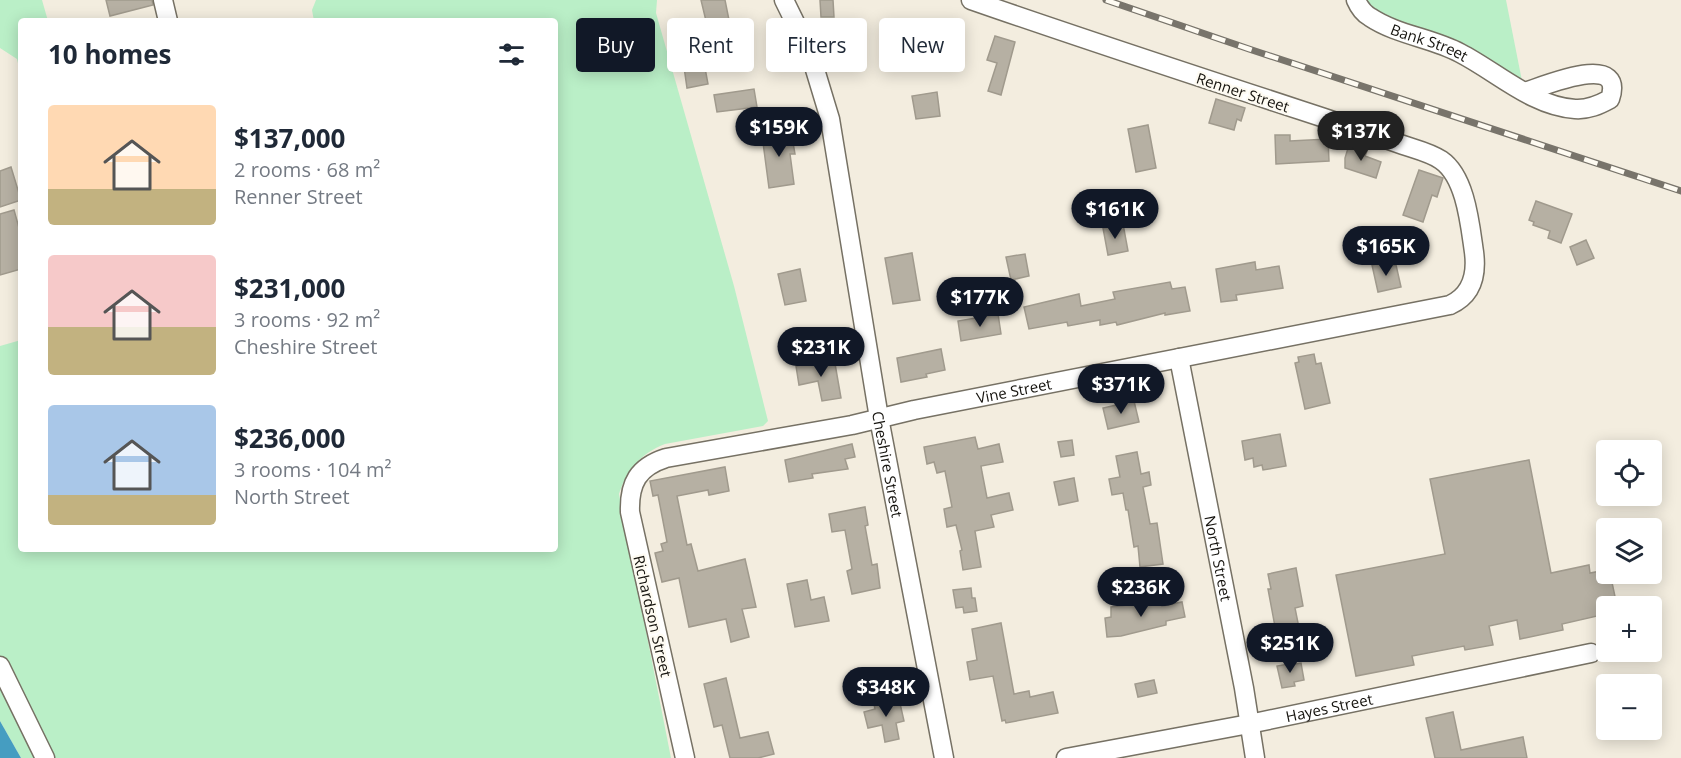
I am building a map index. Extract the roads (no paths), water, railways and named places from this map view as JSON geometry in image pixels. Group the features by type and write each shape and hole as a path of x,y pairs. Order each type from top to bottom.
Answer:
{"street":[{"path":"163,0 167,18"},
{"name":"Cheshire Street","path":"784,0 810,53 830,119 879,418 944,758"},
{"name":"Renner Street","path":"971,0 1441,159 1452,172 1462,193 1471,230"},
{"name":"Bank Street","path":"1358,4 1368,16 1382,24 1459,52 1525,92"},
{"name":"Vine Street","path":"638,475 646,467 666,458 852,425 914,410 1450,305 1460,301 1468,292 1473,281 1476,267 1471,230"},
{"name":"North Street","path":"1179,358 1255,758"},
{"name":"Richardson Street","path":"638,475 629,497 630,512 685,758"},
{"name":"Hayes Street","path":"1066,758 1249,724 1591,653"},
{"path":"0,666 45,758"}],"water":[{"path":"0,721 21,758 0,758"}],"railway":[{"path":"1106,0 1681,191"}]}
